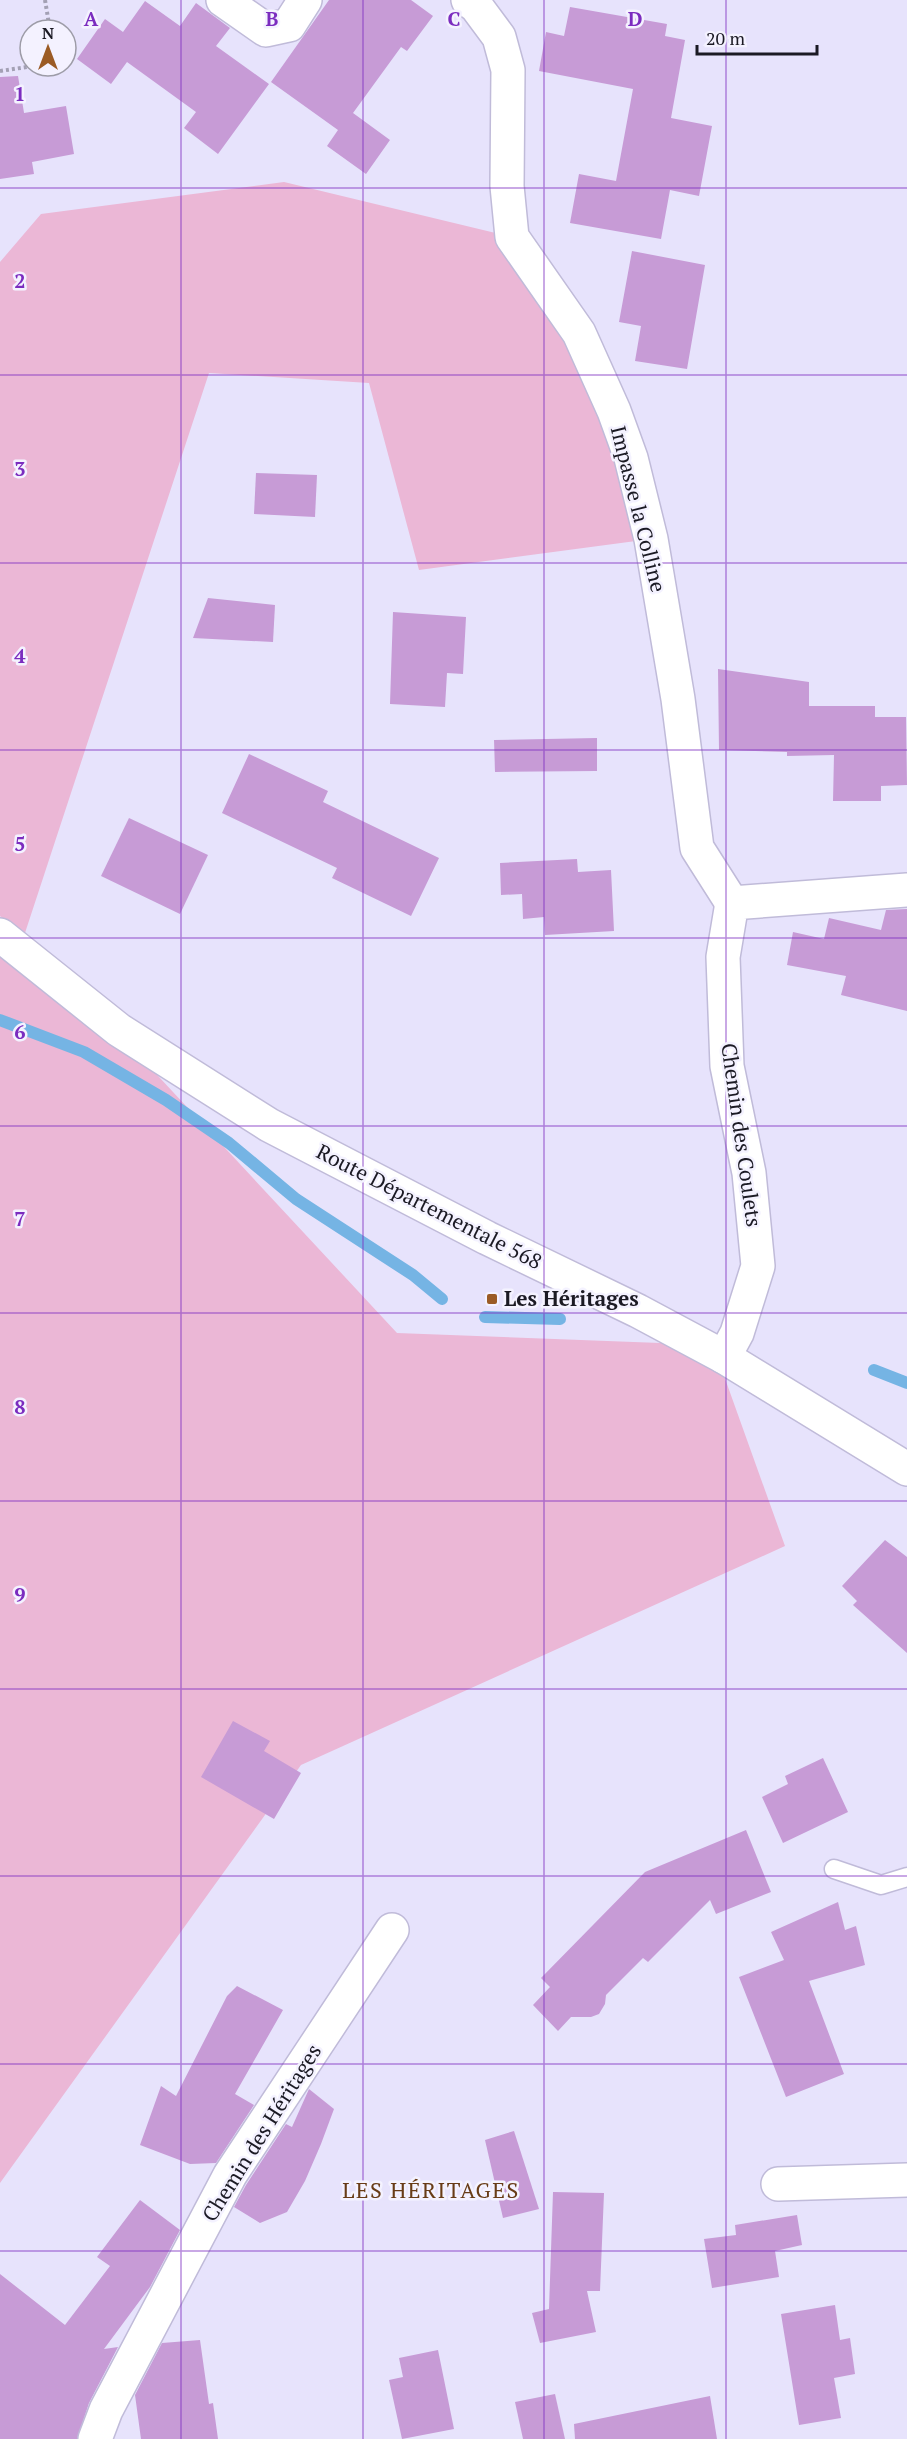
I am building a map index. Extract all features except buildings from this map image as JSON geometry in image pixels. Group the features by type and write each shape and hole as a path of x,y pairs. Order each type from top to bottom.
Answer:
{"street":[{"path":"223,0 266,30 289,25 305,0"},
{"name":"Impasse la Colline","path":"468,0 476,6 499,37 508,70 507,186 512,237 579,333 614,411 631,458 651,539 674,676 697,848 732,903"},
{"path":"732,903 907,890"},
{"name":"Chemin des Coulets","path":"724,1357 738,1333 758,1266 749,1173 727,1066 723,957 732,903"},
{"name":"Route Départementale 568","path":"0,935 119,1030 269,1125 487,1238 638,1311 724,1357 907,1469"},
{"name":"Chemin des Héritages","path":"95,2439 106,2410 230,2175 392,1930"},
{"path":"778,2184 907,2180"}],"lane":[{"path":"834,1869 881,1885 907,1877"}],"path":[{"path":"45,0 48,18"},
{"path":"0,71 18,68"}],"shaded area":[{"path":"284,182 512,237 579,333 651,539 419,570 369,383 209,373 23,939 54,964 397,1333 713,1345 785,1546 301,1765 0,2183 0,921 18,934 0,916 0,262 41,214"}],"waterway":[{"path":"0,1020 84,1052 166,1100 229,1143 296,1199 413,1275 442,1299"},
{"path":"485,1317 560,1319"},
{"path":"874,1370 907,1383"}],"place":[{"name":"Les Héritages","path":"492,1299"}],"district":[{"name":"LES HÉRITAGES","path":"431,2190"}]}
